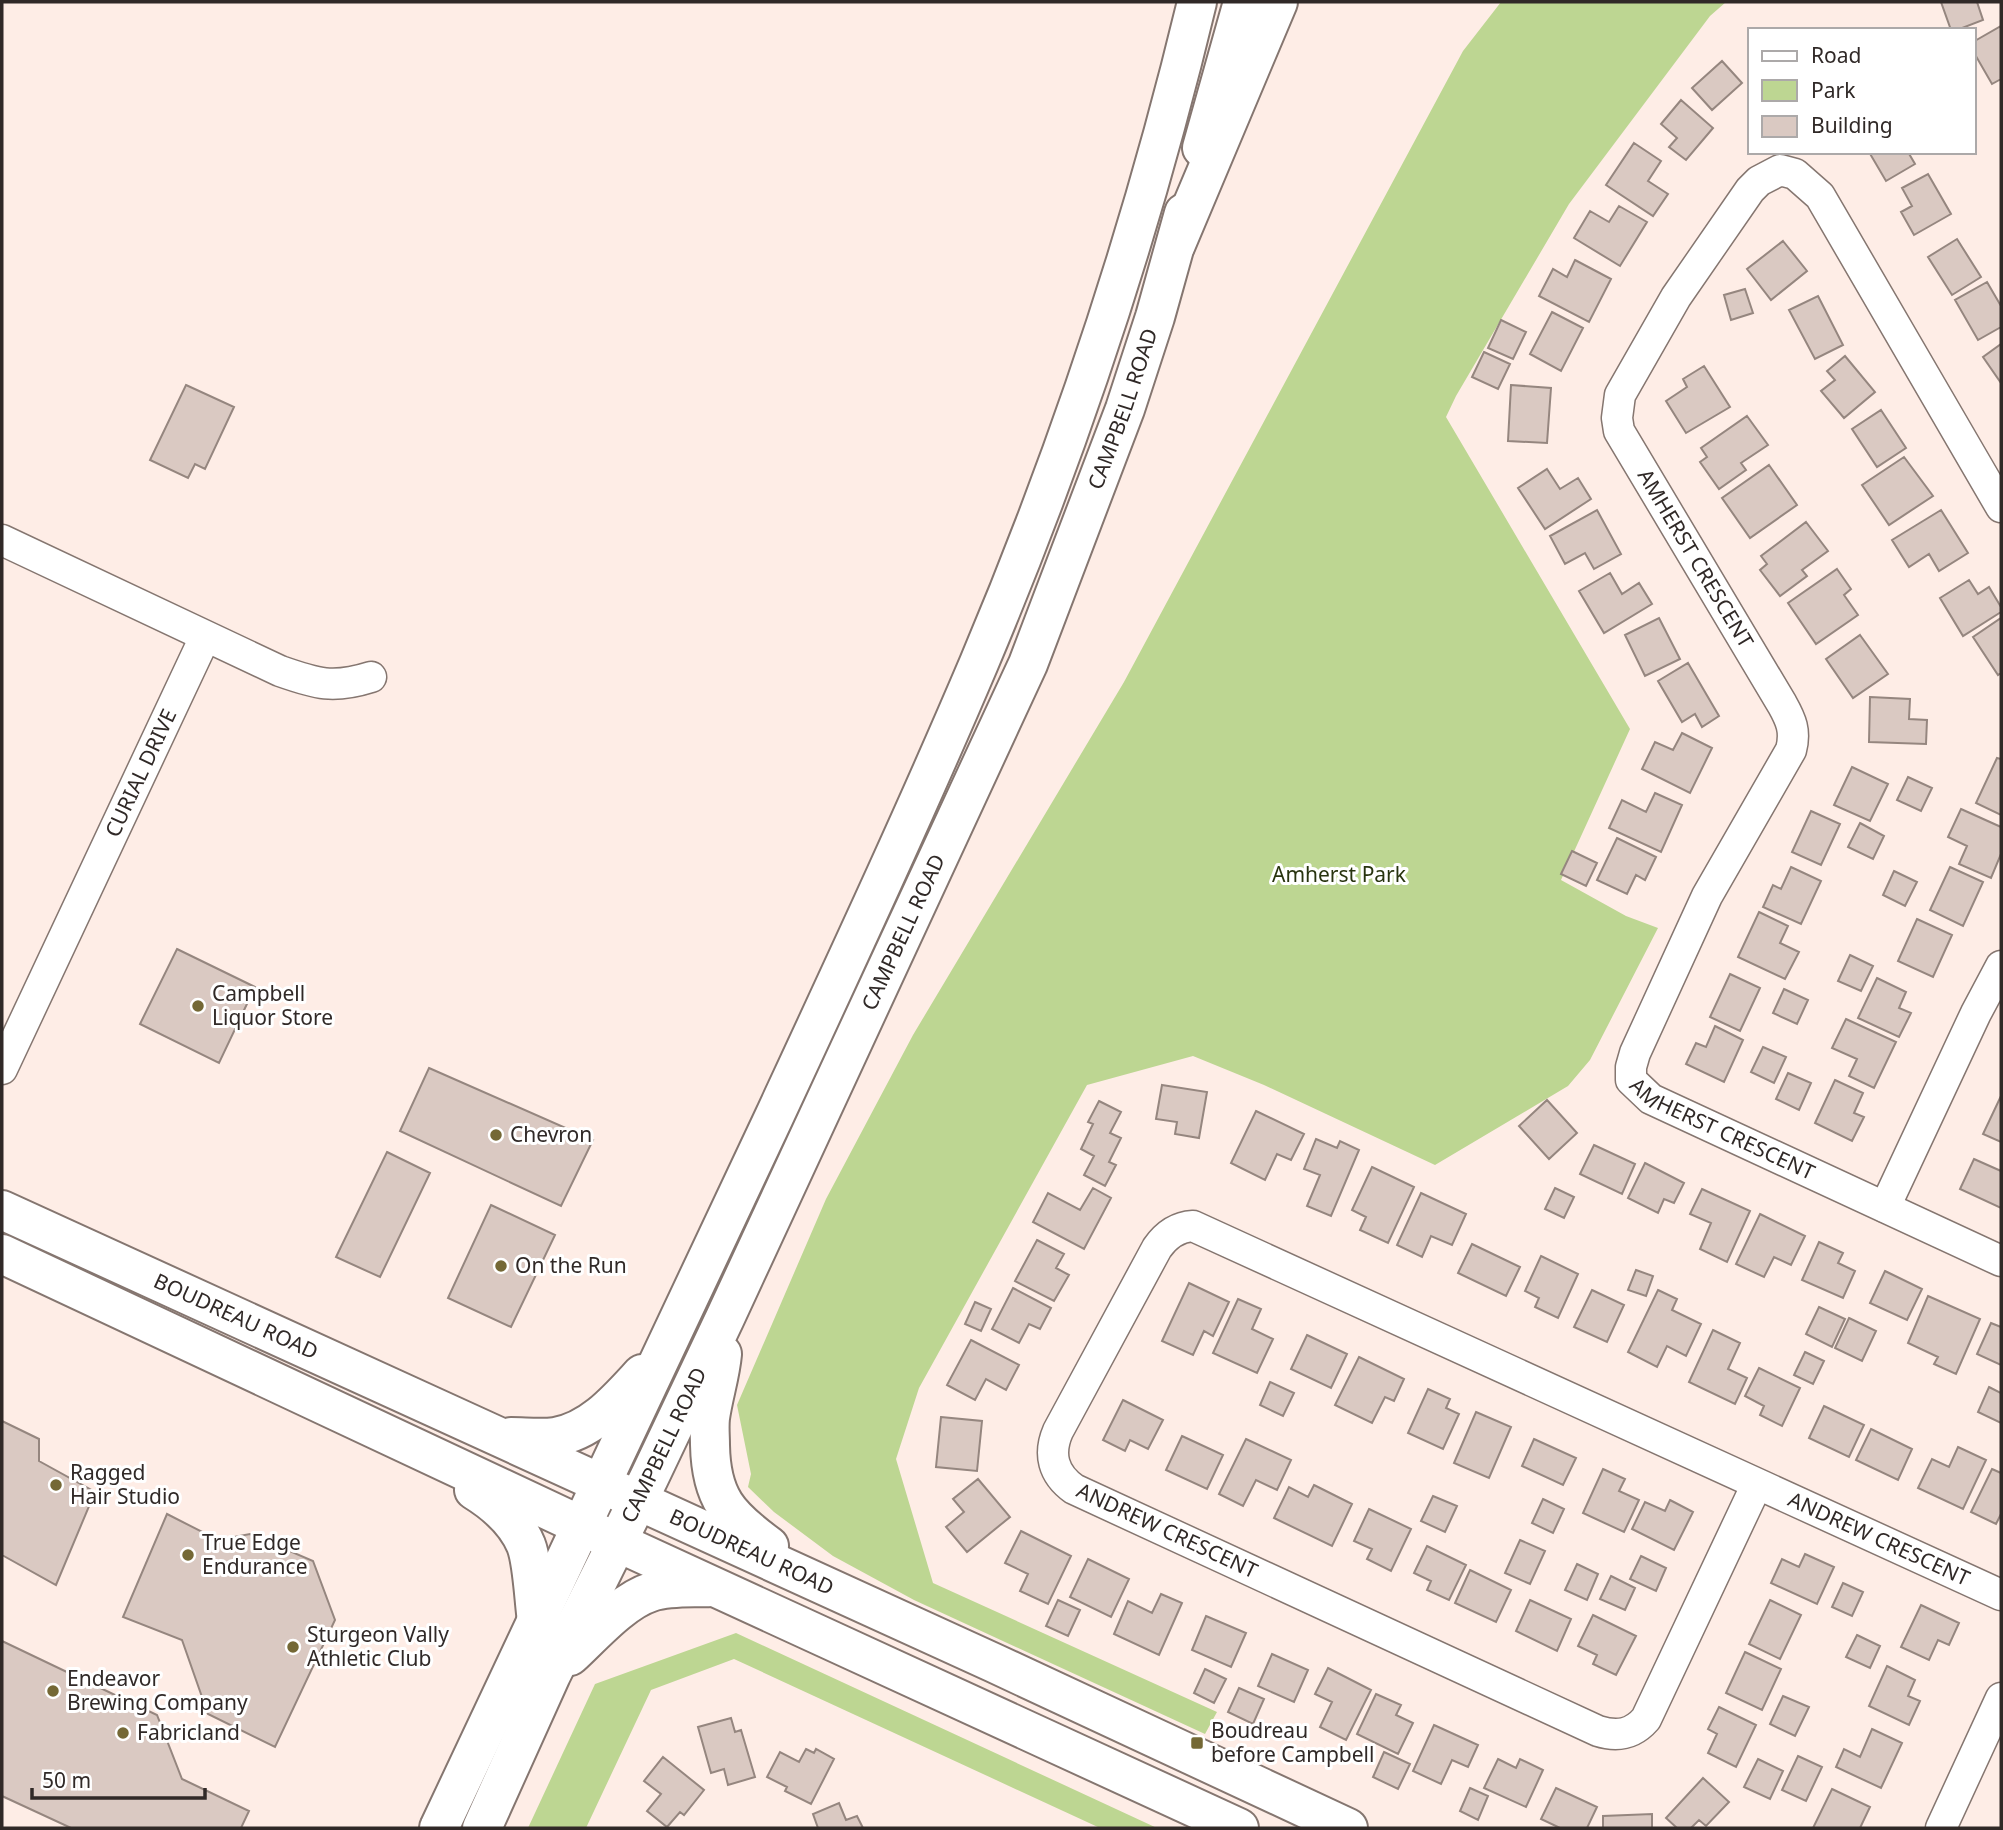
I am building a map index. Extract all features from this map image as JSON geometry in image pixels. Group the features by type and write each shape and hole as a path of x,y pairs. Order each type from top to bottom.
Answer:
{"main road":[{"name":"CAMPBELL ROAD","path":"439,1828 867,917 980,661 1100,339 1140,213 1197,2"},
{"name":"CAMPBELL ROAD","path":"482,1828 551,1675 639,1500 725,1318 1033,653 1125,409 1155,317 1243,2"},
{"path":"1176,244 1278,2"},
{"name":"BOUDREAU ROAD","path":"2,1210 819,1582 1348,1828"},
{"name":"BOUDREAU ROAD","path":"2,1254 582,1526 1239,1828"},
{"path":"725,1318 720,1379 710,1419 713,1483 725,1507 747,1530 819,1582"},
{"path":"495,1436 554,1437 580,1430 618,1401 667,1347"},
{"path":"384,1433 493,1502 512,1523 526,1545 537,1621"},
{"path":"551,1675 633,1601 651,1592 716,1587"}],"street":[{"name":"AMHERST CRESCENT","path":"2001,507 1820,195 1795,174 1780,170 1759,181 1735,209 1676,297 1620,396 1617,418 1623,439 1782,704 1793,727 1794,737 1791,750 1707,896 1635,1053 1631,1080 1651,1099 2001,1261"},
{"path":"2,540 280,671 314,683 347,685 371,677"},
{"name":"CURIAL DRIVE","path":"2,1069 205,637"},
{"path":"867,917 904,934"},
{"path":"1885,1207 2001,966"},
{"name":"ANDREW CRESCENT","path":"1757,1484 1652,1708 1640,1726 1621,1735 1610,1735 1074,1489 1060,1478 1056,1471 1053,1447 1058,1431 1157,1248 1169,1234 1193,1226 2001,1595"},
{"path":"1941,1828 2001,1698"}],"green space":[{"name":"Amherst Park","path":"1501,2 1726,2 1710,16 1569,204 1446,417 1630,729 1561,880 1626,916 1658,928 1590,1060 1568,1086 1435,1165 1264,1085 1193,1056 1087,1085 919,1388 896,1459 933,1583 1217,1712 1205,1734 914,1600 833,1556 774,1512 748,1487 751,1474 737,1405 826,1199 913,1035 1124,682 1463,51"},
{"path":"736,1633 1157,1828 1100,1828 734,1659 651,1690 586,1828 528,1828 595,1684"}],"building":[{"path":"1941,2 1977,2 1983,20 1962,28 1950,28"},
{"path":"2001,26 2001,79 1992,84 1975,54 1975,41"},
{"path":"1722,61 1742,83 1712,110 1692,88"},
{"path":"1681,100 1713,128 1686,160 1669,147 1677,138 1661,124"},
{"path":"1634,143 1661,161 1648,181 1668,194 1653,216 1606,185"},
{"path":"1870,154 1909,154 1915,164 1886,181"},
{"path":"1928,174 1951,214 1914,235 1901,212 1912,206 1902,188"},
{"path":"1619,206 1647,222 1620,266 1574,238 1590,211 1609,222"},
{"path":"1957,239 1981,277 1952,295 1928,257"},
{"path":"1783,241 1807,271 1771,300 1747,269"},
{"path":"1575,260 1611,279 1589,322 1539,296 1553,269 1567,277"},
{"path":"1987,282 2001,306 2001,327 1978,340 1955,300"},
{"path":"1745,289 1753,313 1731,320 1724,295"},
{"path":"1818,296 1843,345 1815,359 1789,310"},
{"path":"1552,312 1583,328 1561,371 1530,354"},
{"path":"1501,320 1526,332 1513,359 1488,348"},
{"path":"2001,344 2001,383 1983,357"},
{"path":"1484,352 1510,364 1498,389 1472,377"},
{"path":"1845,356 1875,392 1844,418 1821,391 1835,380 1827,371"},
{"path":"1704,366 1730,407 1686,433 1666,401 1687,387 1683,379"},
{"path":"186,385 234,407 205,469 195,464 188,478 150,460"},
{"path":"1511,385 1551,388 1547,443 1508,441"},
{"path":"1881,410 1906,448 1877,467 1852,429"},
{"path":"1747,416 1768,445 1741,463 1746,470 1719,489 1700,462 1707,457 1701,448"},
{"path":"1904,457 1933,496 1889,525 1862,485"},
{"path":"1769,465 1797,505 1750,538 1722,498"},
{"path":"1547,469 1560,489 1578,478 1591,499 1545,529 1518,488"},
{"path":"1597,510 1621,554 1594,569 1585,553 1565,564 1550,536"},
{"path":"1941,510 1968,553 1939,571 1929,554 1909,567 1892,540"},
{"path":"1806,522 1828,551 1802,570 1807,576 1780,596 1760,570 1767,564 1761,556"},
{"path":"1837,569 1851,589 1844,595 1858,615 1816,644 1788,603"},
{"path":"1610,573 1622,594 1639,583 1652,604 1604,633 1579,591"},
{"path":"1969,580 1978,594 1989,587 2001,607 2001,612 1963,636 1940,598"},
{"path":"1659,618 1680,659 1645,676 1625,635"},
{"path":"2001,618 2001,673 1998,675 1973,637"},
{"path":"1860,635 1888,674 1853,698 1826,659"},
{"path":"1688,663 1719,716 1702,727 1695,714 1682,722 1658,681"},
{"path":"1870,697 1910,699 1909,719 1927,720 1926,744 1869,742"},
{"path":"1682,733 1712,748 1690,793 1642,769 1655,742 1673,750"},
{"path":"1997,758 2001,759 2001,815 1976,803"},
{"path":"1852,767 1888,784 1870,821 1834,805"},
{"path":"1908,777 1932,788 1921,811 1897,800"},
{"path":"1655,793 1682,805 1661,852 1609,828 1622,800 1646,812"},
{"path":"1961,809 2001,827 2001,854 1991,878 1959,864 1967,846 1948,837"},
{"path":"1811,811 1840,824 1821,865 1792,852"},
{"path":"1860,823 1884,836 1873,859 1848,847"},
{"path":"1617,838 1656,857 1645,880 1636,875 1627,894 1597,880"},
{"path":"1572,851 1597,863 1586,886 1561,874"},
{"path":"1791,867 1821,881 1801,924 1763,907 1773,885 1781,889"},
{"path":"1950,867 1983,882 1963,926 1930,910"},
{"path":"1894,871 1917,882 1905,906 1883,895"},
{"path":"1759,912 1788,926 1780,943 1799,952 1785,979 1738,957"},
{"path":"1917,919 1952,935 1933,977 1898,961"},
{"name":"Campbell Liquor Store","path":"177,949 255,987 219,1063 140,1024"},
{"path":"1850,955 1873,966 1861,991 1838,981"},
{"path":"1730,974 1760,988 1740,1031 1710,1017"},
{"path":"1877,978 1906,992 1899,1008 1911,1013 1899,1037 1858,1018"},
{"path":"1784,989 1808,1000 1797,1024 1773,1013"},
{"path":"1846,1019 1896,1042 1874,1088 1849,1076 1857,1059 1832,1048"},
{"path":"1715,1026 1743,1040 1724,1082 1686,1064 1696,1043 1706,1047"},
{"path":"1763,1047 1786,1057 1774,1083 1751,1072"},
{"name":"Chevron","path":"429,1068 593,1140 561,1206 400,1131"},
{"path":"1788,1073 1811,1083 1799,1110 1776,1099"},
{"path":"1835,1080 1863,1093 1854,1113 1864,1117 1852,1141 1815,1123"},
{"path":"1162,1085 1207,1092 1199,1138 1175,1134 1177,1122 1156,1119"},
{"path":"2001,1096 2001,1142 1983,1134"},
{"path":"1547,1100 1577,1133 1549,1159 1519,1126"},
{"path":"1099,1101 1121,1112 1110,1133 1121,1138 1109,1162 1116,1165 1105,1186 1084,1175 1094,1156 1081,1149 1093,1124 1088,1122"},
{"path":"1256,1111 1304,1134 1291,1160 1277,1154 1265,1180 1231,1163"},
{"path":"1316,1139 1337,1148 1340,1141 1359,1150 1331,1216 1307,1206 1320,1175 1304,1169"},
{"path":"1594,1145 1635,1164 1622,1194 1580,1174"},
{"path":"387,1152 430,1173 380,1277 336,1257"},
{"path":"1974,1159 2001,1171 2001,1208 1960,1189"},
{"path":"1645,1163 1684,1183 1674,1203 1664,1199 1658,1213 1628,1198"},
{"path":"1372,1167 1414,1187 1388,1243 1360,1230 1366,1217 1352,1210"},
{"path":"1093,1188 1111,1198 1084,1249 1033,1222 1048,1193 1080,1210"},
{"path":"1555,1188 1574,1197 1564,1218 1545,1209"},
{"path":"1702,1189 1750,1211 1727,1262 1700,1249 1711,1223 1690,1214"},
{"path":"1421,1193 1466,1214 1452,1245 1431,1236 1422,1257 1397,1245"},
{"name":"On the Run","path":"491,1205 555,1235 511,1327 448,1298"},
{"path":"1760,1214 1805,1236 1791,1265 1774,1257 1764,1277 1736,1264"},
{"path":"1037,1240 1064,1254 1056,1268 1069,1275 1054,1301 1015,1281"},
{"path":"1819,1242 1843,1253 1838,1263 1855,1271 1843,1298 1802,1280"},
{"path":"1472,1244 1520,1267 1506,1296 1458,1273"},
{"path":"1541,1256 1578,1274 1558,1318 1535,1307 1539,1298 1525,1291"},
{"path":"1636,1270 1653,1276 1646,1296 1628,1290"},
{"path":"1885,1271 1922,1289 1907,1320 1870,1303"},
{"path":"1189,1283 1229,1302 1213,1336 1204,1331 1193,1355 1162,1341"},
{"path":"1013,1288 1051,1308 1040,1329 1029,1324 1019,1343 992,1329"},
{"path":"1592,1290 1624,1305 1607,1342 1574,1327"},
{"path":"1658,1290 1677,1299 1672,1310 1701,1324 1686,1356 1667,1346 1657,1367 1628,1352"},
{"path":"1928,1296 1980,1319 1956,1374 1934,1364 1938,1357 1908,1343"},
{"path":"1238,1299 1261,1309 1252,1329 1273,1339 1257,1373 1213,1353"},
{"path":"975,1302 991,1309 981,1331 965,1324"},
{"path":"1819,1307 1845,1319 1832,1347 1806,1334"},
{"path":"1849,1318 1876,1331 1862,1361 1835,1348"},
{"path":"1991,1323 2001,1327 2001,1365 1977,1354"},
{"path":"1713,1330 1740,1343 1728,1369 1747,1378 1735,1404 1689,1382"},
{"path":"1307,1335 1347,1354 1331,1388 1291,1369"},
{"path":"971,1340 1019,1365 1006,1390 986,1379 975,1400 947,1385"},
{"path":"1805,1352 1824,1361 1813,1384 1794,1375"},
{"path":"1359,1357 1404,1379 1394,1401 1385,1397 1372,1423 1335,1405"},
{"path":"1759,1368 1800,1388 1782,1426 1760,1415 1764,1406 1745,1396"},
{"path":"1270,1382 1294,1393 1283,1416 1260,1405"},
{"path":"1989,1387 2001,1393 2001,1423 1978,1412"},
{"path":"1428,1389 1450,1399 1446,1408 1459,1414 1443,1449 1408,1433"},
{"path":"1123,1400 1163,1420 1148,1449 1130,1440 1125,1451 1103,1440"},
{"path":"1824,1406 1864,1425 1849,1457 1809,1438"},
{"path":"1476,1412 1511,1427 1489,1478 1454,1463"},
{"path":"941,1417 982,1421 977,1471 936,1467"},
{"path":"2,1421 39,1439 39,1461 95,1492 56,1585 2,1555"},
{"path":"1871,1429 1912,1449 1898,1480 1856,1460"},
{"path":"1182,1436 1223,1455 1207,1489 1166,1470"},
{"path":"1246,1439 1291,1460 1277,1490 1256,1480 1243,1506 1219,1494"},
{"path":"1534,1439 1576,1458 1563,1485 1522,1466"},
{"path":"1958,1447 1986,1460 1963,1509 1918,1488 1932,1459 1949,1467"},
{"path":"1603,1469 1625,1479 1619,1491 1639,1500 1624,1532 1583,1513"},
{"path":"1992,1469 2001,1473 2001,1514 1996,1524 1971,1512"},
{"path":"978,1479 1010,1517 967,1552 946,1527 964,1512 953,1499"},
{"path":"1314,1485 1352,1504 1332,1546 1274,1518 1289,1487 1308,1497"},
{"path":"1433,1496 1457,1506 1445,1532 1421,1521"},
{"path":"1543,1499 1564,1509 1553,1533 1532,1523"},
{"path":"1670,1500 1693,1512 1674,1550 1632,1529 1645,1502 1665,1511"},
{"path":"1369,1509 1411,1529 1391,1571 1367,1559 1372,1549 1354,1541"},
{"path":"167,1514 218,1540 250,1534 313,1561 335,1620 275,1747 208,1714 182,1640 123,1617"},
{"path":"1021,1531 1071,1556 1048,1604 1020,1591 1028,1574 1005,1563"},
{"path":"1520,1540 1545,1551 1530,1584 1505,1573"},
{"path":"1427,1546 1466,1565 1449,1600 1427,1590 1431,1581 1414,1573"},
{"path":"1805,1554 1834,1567 1817,1604 1771,1583 1782,1559 1799,1567"},
{"path":"1641,1556 1666,1568 1656,1591 1630,1579"},
{"path":"1088,1559 1129,1579 1111,1617 1070,1597"},
{"path":"1577,1564 1598,1574 1587,1600 1565,1590"},
{"path":"1470,1570 1511,1590 1496,1622 1455,1603"},
{"path":"1611,1576 1635,1588 1625,1610 1600,1599"},
{"path":"1843,1583 1863,1592 1852,1616 1832,1607"},
{"path":"1161,1594 1182,1603 1159,1655 1114,1634 1128,1601 1152,1613"},
{"path":"1058,1600 1080,1610 1068,1636 1046,1626"},
{"path":"1530,1600 1571,1619 1557,1651 1516,1631"},
{"path":"1770,1600 1801,1615 1780,1659 1749,1644"},
{"path":"1921,1605 1959,1623 1949,1645 1938,1640 1929,1660 1901,1647"},
{"path":"1593,1615 1636,1636 1616,1675 1593,1664 1597,1655 1578,1646"},
{"path":"1206,1616 1246,1633 1231,1667 1192,1650"},
{"path":"1857,1635 1880,1646 1870,1668 1846,1657"},
{"path":"2,1641 157,1715 182,1779 249,1811 241,1828 71,1828 2,1796"},
{"path":"1745,1652 1781,1669 1762,1710 1726,1693"},
{"path":"1272,1654 1308,1670 1294,1702 1258,1686"},
{"path":"1887,1666 1915,1680 1908,1696 1920,1701 1909,1725 1869,1706"},
{"path":"1328,1668 1371,1690 1346,1740 1320,1727 1332,1702 1315,1694"},
{"path":"1205,1669 1226,1679 1214,1703 1194,1693"},
{"path":"1239,1688 1264,1699 1253,1724 1228,1712"},
{"path":"1376,1694 1401,1705 1396,1715 1413,1723 1398,1754 1357,1734"},
{"path":"1783,1696 1809,1707 1795,1736 1770,1724"},
{"path":"1719,1707 1756,1725 1736,1767 1708,1753 1717,1734 1708,1729"},
{"path":"731,1718 735,1732 741,1730 755,1777 728,1785 724,1769 711,1773 698,1727"},
{"path":"1434,1725 1478,1745 1468,1767 1452,1760 1441,1784 1413,1771"},
{"path":"1872,1729 1902,1743 1881,1788 1836,1767 1844,1749 1860,1757"},
{"path":"806,1749 814,1753 816,1749 834,1759 811,1804 785,1791 787,1787 767,1777 780,1752 799,1762"},
{"path":"1384,1752 1410,1764 1398,1789 1373,1777"},
{"path":"1798,1756 1822,1767 1806,1801 1782,1790"},
{"path":"663,1757 704,1790 684,1815 680,1812 667,1827 647,1811 661,1794 644,1781"},
{"path":"1498,1759 1516,1768 1520,1759 1543,1770 1526,1807 1484,1788"},
{"path":"1758,1759 1783,1771 1770,1799 1744,1787"},
{"path":"1703,1778 1729,1802 1706,1826 1699,1820 1691,1828 1677,1828 1666,1818"},
{"path":"1470,1788 1488,1796 1478,1820 1460,1811"},
{"path":"1556,1788 1597,1807 1587,1828 1560,1828 1541,1819"},
{"path":"1832,1789 1870,1807 1860,1828 1813,1828"},
{"path":"839,1803 846,1820 857,1816 863,1828 818,1828 813,1814"},
{"path":"1652,1814 1652,1828 1603,1828 1603,1816"}],"place":[{"name":"Campbell Liquor Store","path":"198,1006"},
{"name":"Chevron","path":"496,1135"},
{"name":"On the Run","path":"501,1266"},
{"name":"Ragged Hair Studio","path":"56,1485"},
{"name":"True Edge Endurance","path":"188,1555"},
{"name":"Sturgeon Vally Athletic Club","path":"293,1647"},
{"name":"Endeavor Brewing Company","path":"53,1691"},
{"name":"Fabricland","path":"123,1733"},
{"name":"Boudreau before Campbell","path":"1197,1743"}]}
